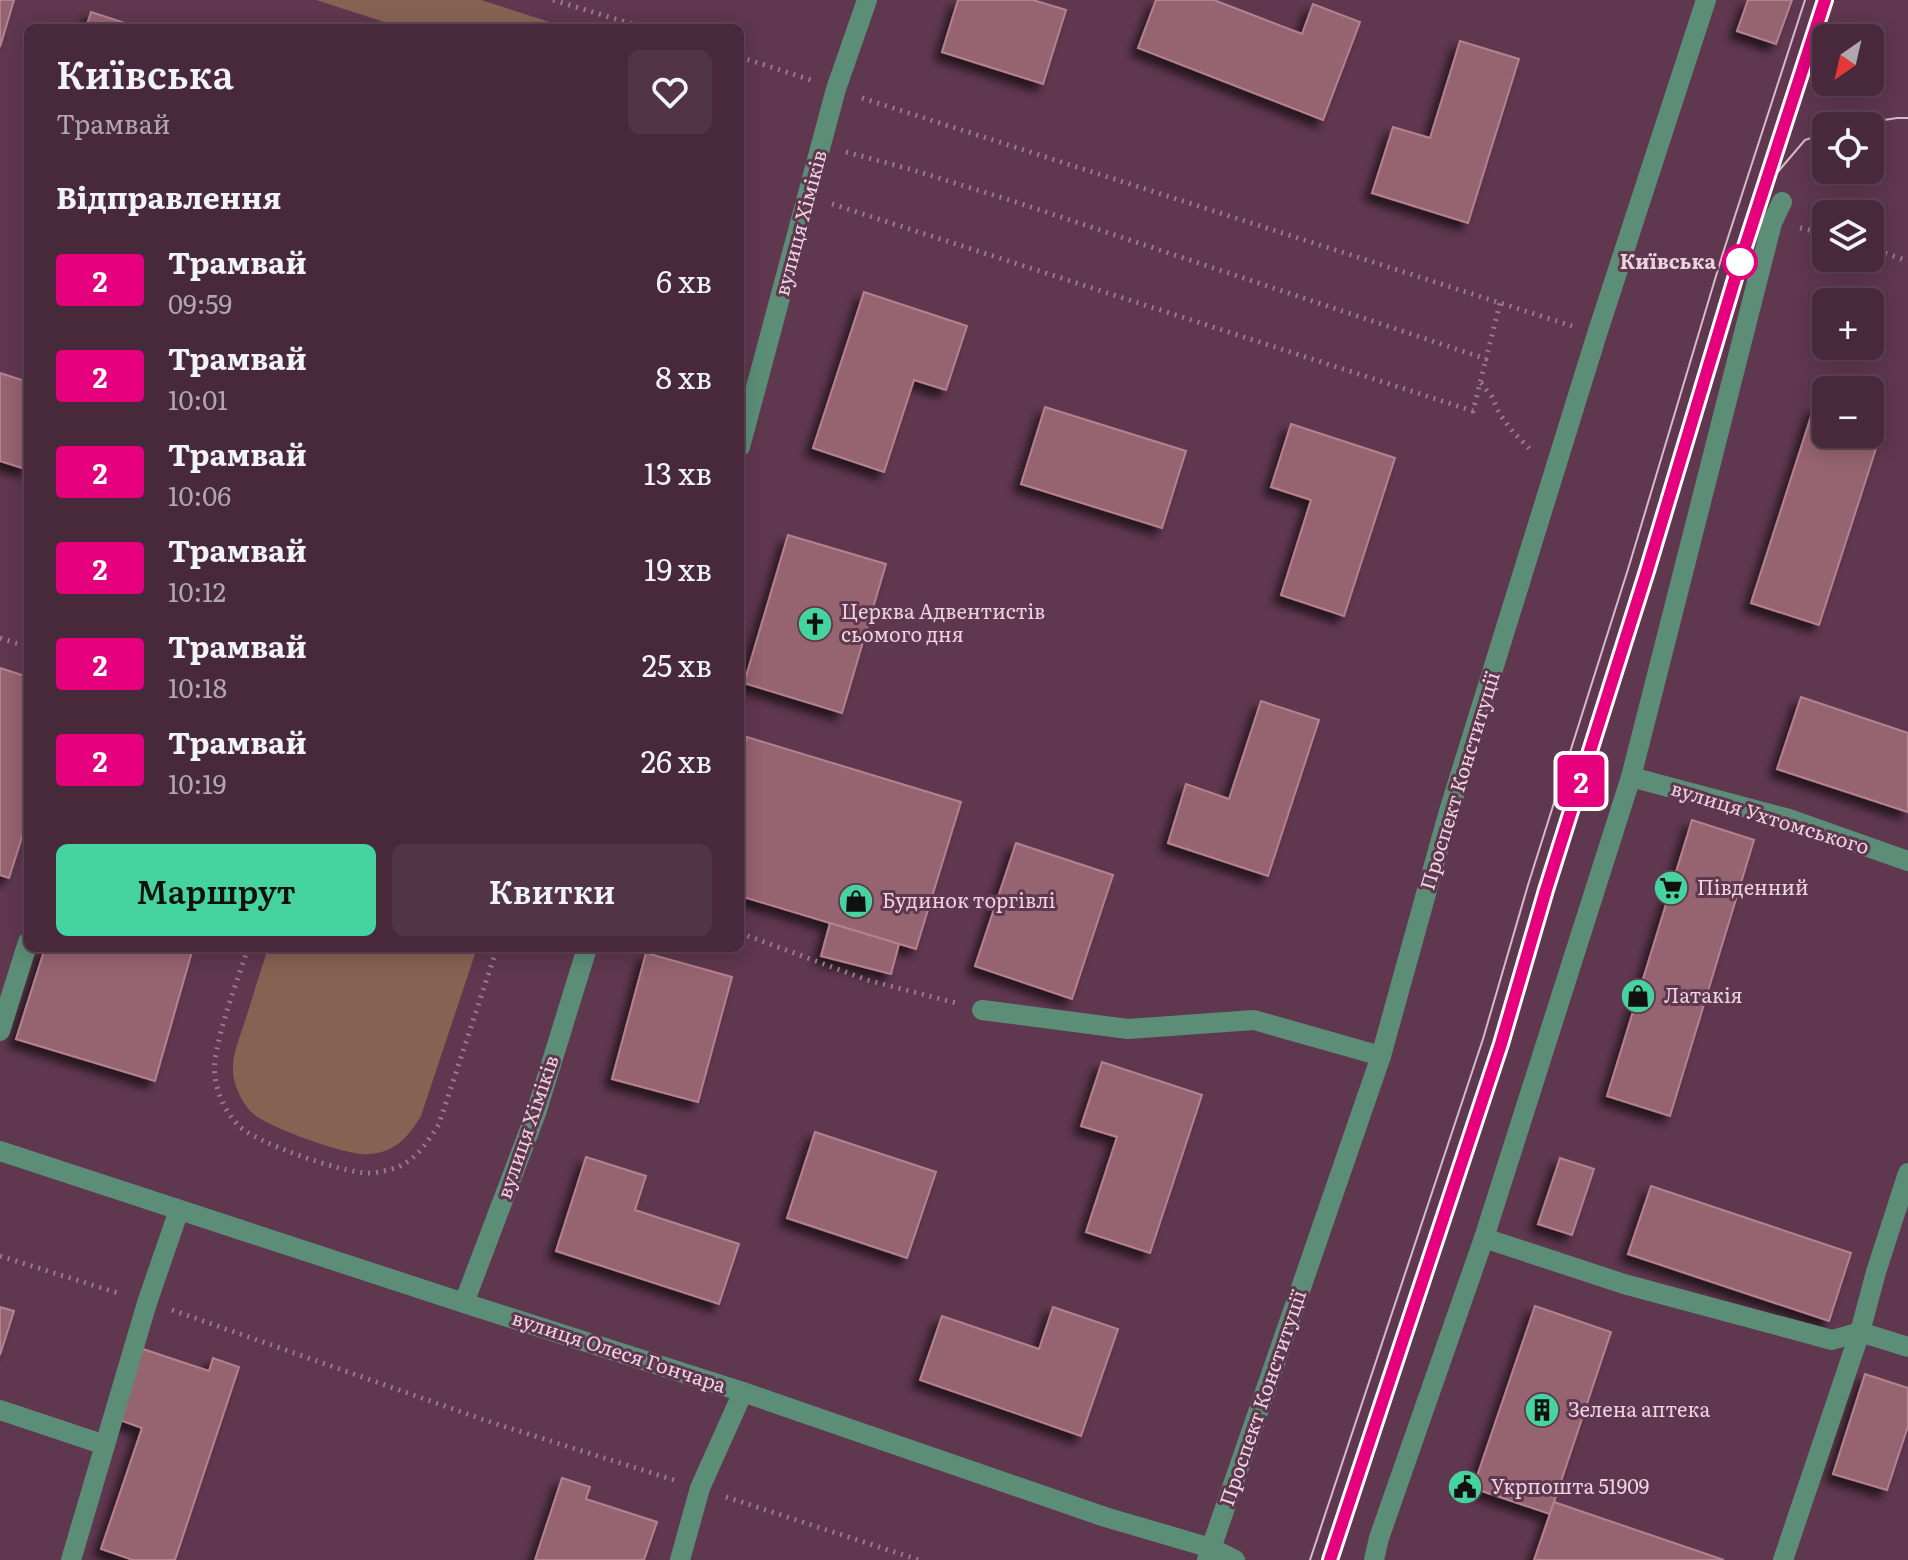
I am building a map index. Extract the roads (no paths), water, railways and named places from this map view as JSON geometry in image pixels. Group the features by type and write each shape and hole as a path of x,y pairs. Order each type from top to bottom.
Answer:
{"street":[{"name":"вулиця Хіміків","path":"744,432 836,89 867,0"},
{"name":"Проспект Конституції","path":"1209,1554 1381,1056 1449,811 1597,334 1706,0"},
{"path":"1374,1560 1484,1238 1631,777 1772,223 1782,202"},
{"name":"вулиця Ухтомського","path":"1631,777 1789,819 1908,861"},
{"path":"0,1031 25,952"},
{"name":"вулиця Хіміків","path":"464,1303 536,1113 586,952"},
{"path":"982,1010 1128,1029 1254,1020 1381,1056"},
{"name":"вулиця Олеся Гончара","path":"0,1151 743,1392 1209,1554 1235,1560"},
{"path":"1783,1560 1860,1332 1908,1173"},
{"path":"71,1560 147,1303 179,1210"},
{"path":"1484,1238 1624,1284 1832,1340 1860,1332 1908,1347"},
{"path":"680,1560 700,1488 743,1392"},
{"path":"0,1410 105,1445"}],"tram line":[{"path":"1310,1560 1483,1039 1722,256 1805,0"},
{"path":"1330,1560 1501,1044 1740,262 1825,0"},
{"name":"2","path":"1330,1560 1501,1044 1740,262 1825,0"},
{"path":"1884,120 1908,118"},
{"path":"1770,181 1805,140 1812,138"}],"place":[{"name":"Київська","path":"1740,262"},
{"name":"Церква Адвентистів сьомого дня","path":"815,624"},
{"name":"Південний","path":"1671,888"},
{"name":"Будинок торгівлі","path":"856,901"},
{"name":"Латакія","path":"1638,996"},
{"name":"Зелена аптека","path":"1542,1410"},
{"name":"Укрпошта 51909","path":"1465,1487"}]}
